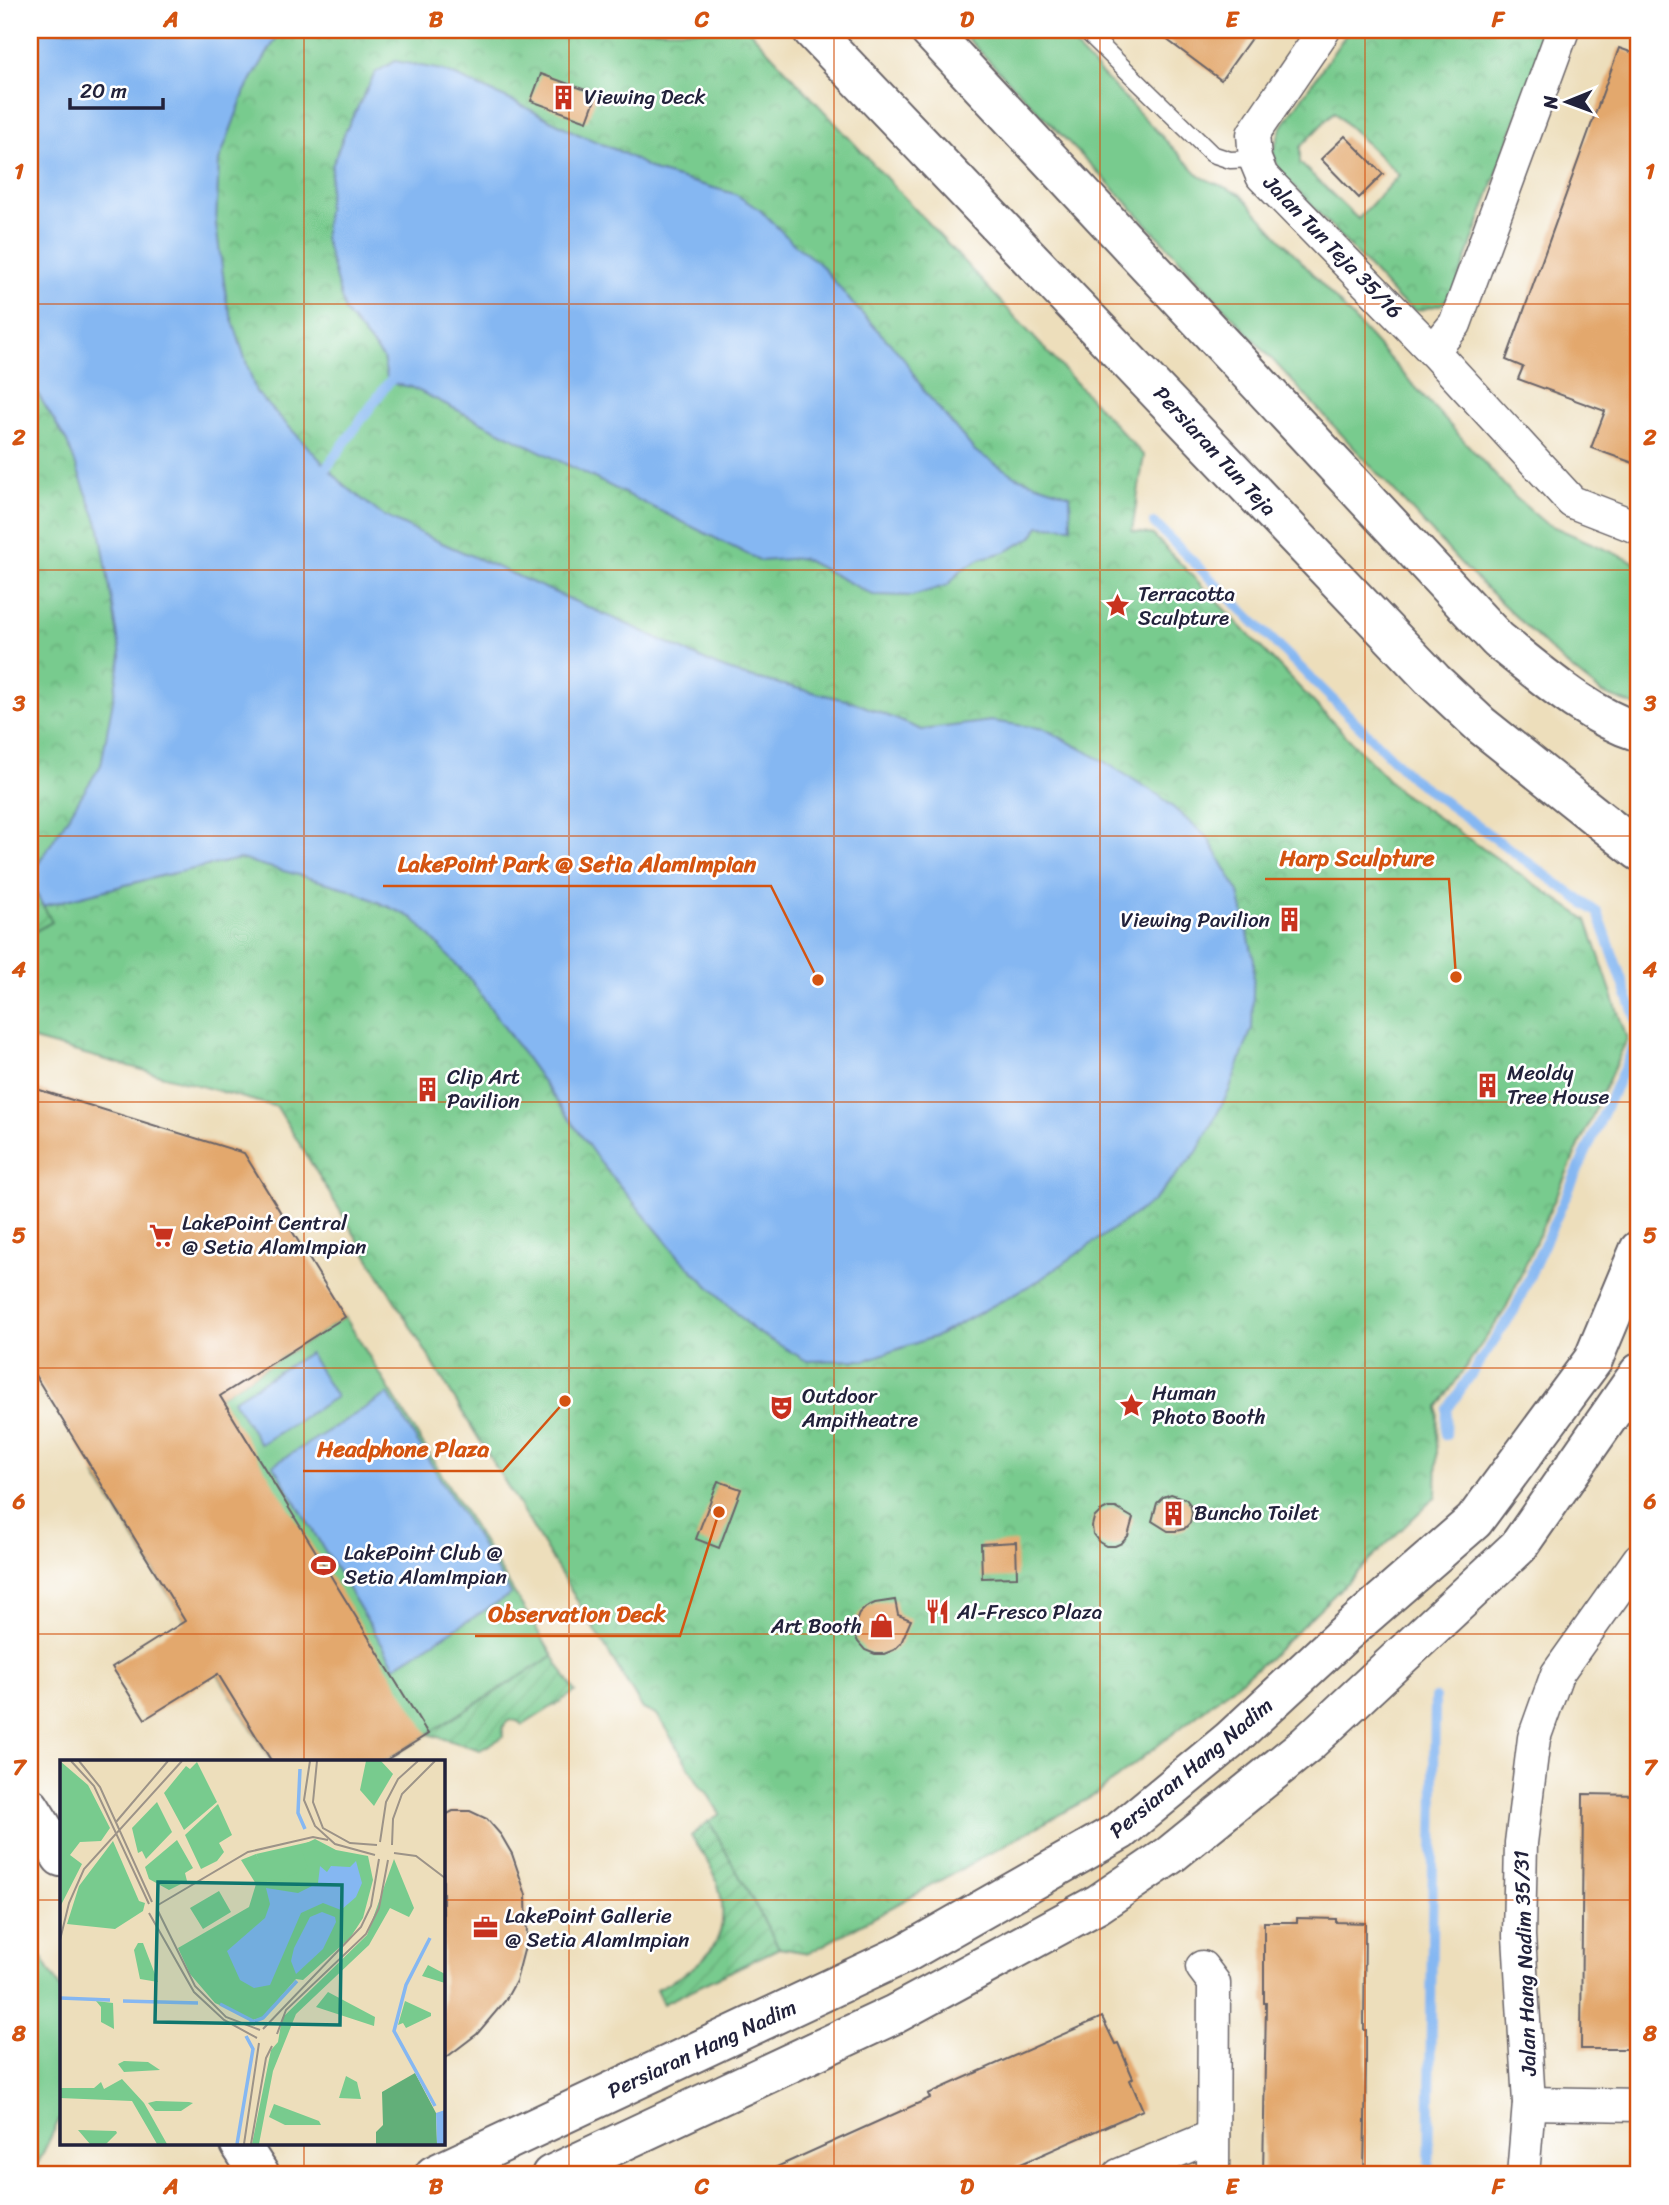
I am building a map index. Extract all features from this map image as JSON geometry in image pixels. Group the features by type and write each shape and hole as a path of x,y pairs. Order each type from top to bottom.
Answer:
{"street":[{"name":"Persiaran Tun Teja","path":"811,30 1433,680 1481,725 1639,851"},
{"path":"929,30 1498,640 1561,690 1618,725 1639,732"},
{"name":"Jalan Tun Teja 35/16","path":"1324,30 1253,134 1255,159 1262,176 1433,351 1572,502 1639,528"},
{"path":"1433,351 1455,324 1563,30"},
{"name":"Persiaran Hang Nadim","path":"434,2175 906,1953 1120,1831 1230,1740 1341,1637 1474,1521 1593,1360 1639,1251"},
{"path":"551,2175 895,2014 1098,1904 1170,1855 1307,1744 1518,1547 1639,1373"},
{"name":"Jalan Hang Nadim 35/31","path":"1523,2175 1529,2103 1520,1937 1520,1870 1534,1738 1557,1674 1639,1559"},
{"path":"30,1807 60,1855"},
{"path":"1202,1967 1214,1983 1213,2175"},
{"path":"1529,2103 1639,2105"},
{"path":"1119,2175 1213,2136"},
{"path":"241,2146 260,2175"}],"lane":[{"path":"1085,30 1212,154 1230,160 1255,159"}],"green space":[{"path":"30,30 749,30 1144,456 1132,531 1153,535 1399,791 1587,920 1627,1039 1505,1310 1438,1407 1436,1496 1268,1659 1095,1795 809,1953 779,1948 709,1821 720,1814 658,1716 643,1709 277,1107 30,1039"},
{"path":"959,30 1059,30 1201,177 1240,194 1516,498 1545,523 1639,564 1639,707 1602,693 1563,662 1467,570 1119,194"},
{"path":"1349,30 1548,30 1455,290 1442,304 1416,311 1397,298 1279,170 1273,152 1281,128","holes":["1334,112 1399,175 1358,219 1300,163 1300,147"]},
{"path":"30,882 52,922 30,934"},
{"name":"LakePoint Club @ Setia AlamImpian","path":"345,1317 553,1656 386,1760 271,1760 95,1475"},
{"path":"553,1656 575,1692 523,1725 510,1720 504,1727 503,1737 480,1750 428,1734"},
{"path":"709,1821 779,1948 663,2004 656,1989 691,1969 714,1945 720,1931 723,1914 721,1895 709,1863 691,1836"},
{"path":"30,1937 60,1988 60,2118 30,2175"}],"water":[{"path":"30,30 281,30 245,91 219,161 216,225 227,303 256,392 344,485 382,515 742,675 854,702 922,730 991,721 1045,729 1160,796 1208,838 1239,893 1254,960 1252,1028 1229,1091 1197,1152 1152,1202 1038,1281 937,1336 866,1360 807,1361 754,1330 680,1258 600,1162 470,979 413,918 349,889 240,859 43,906 30,877 101,765 121,656 100,529 67,442 30,381"},
{"path":"395,61 442,70 621,152 657,172 735,194 760,210 795,245 821,265 852,303 902,356 924,391 975,451 1017,477 1070,495 1071,527 1039,526 1032,537 1005,552 982,558 961,570 948,585 912,596 873,595 802,558 761,561 411,387 388,383 383,358 345,312 324,236 332,166 345,132 375,73"},
{"path":"309,1353 336,1397 260,1444 233,1400"},
{"path":"388,1394 511,1594 395,1666 273,1465"}],"building":[{"path":"1154,30 1257,30 1221,80"},
{"path":"1619,48 1639,55 1639,465 1591,448 1605,411 1518,379 1523,367 1506,360"},
{"name":"Viewing Deck","path":"541,74 597,94 587,121 531,101"},
{"path":"1345,136 1383,174 1359,198 1321,159"},
{"path":"30,1087 244,1153 345,1317 220,1396 428,1734 386,1760 271,1760 218,1674 145,1719 112,1667 185,1621 30,1367"},
{"path":"718,1481 741,1489 719,1548 696,1539"},
{"name":"Buncho Toilet","path":"1171,1494 1186,1499 1191,1506 1190,1523 1184,1529 1176,1531 1168,1531 1152,1521 1157,1503"},
{"path":"1108,1508 1116,1508 1133,1518 1128,1536 1115,1546 1106,1546 1093,1534 1094,1518"},
{"path":"1016,1542 1017,1577 982,1578 981,1544"},
{"name":"Art Booth","path":"895,1600 898,1615 911,1620 901,1643 884,1654 865,1650 854,1633 859,1614 875,1603"},
{"path":"1583,1794 1639,1795 1639,2049 1581,2049"},
{"name":"LakePoint Gallerie @ Setia AlamImpian","path":"453,1811 470,1811 487,1819 501,1835 512,1854 526,1895 527,1939 516,1981 505,2001 477,2034 444,2059 444,1816"},
{"path":"1297,1918 1365,1923 1364,2175 1263,2175 1266,2003 1264,1922 1297,1922"},
{"path":"1102,2017 1115,2044 1118,2043 1143,2110 996,2175 759,2175 930,2098 928,2094"}],"waterway":[{"path":"315,472 327,467 388,383 397,375"},
{"path":"1154,523 1413,779 1598,913 1639,1028"},
{"path":"1446,1435 1447,1410 1514,1311 1639,1035"},
{"path":"1429,2175 1435,1698"}],"place":[{"name":"Viewing Deck","path":"564,97"},
{"name":"Terracotta Sculpture","path":"1118,606"},
{"name":"Viewing Pavilion","path":"1290,920"},
{"name":"Harp Sculpture","path":"1456,977"},
{"name":"LakePoint Park @ Setia AlamImpian","path":"818,980"},
{"name":"Meoldy Tree House","path":"1487,1085"},
{"name":"Clip Art Pavilion","path":"427,1089"},
{"name":"LakePoint Central @ Setia AlamImpian","path":"162,1235"},
{"name":"Headphone Plaza","path":"565,1401"},
{"name":"Human Photo Booth","path":"1132,1405"},
{"name":"Outdoor Ampitheatre","path":"782,1408"},
{"name":"Observation Deck","path":"719,1512"},
{"name":"Buncho Toilet","path":"1174,1513"},
{"name":"LakePoint Club @ Setia AlamImpian","path":"324,1565"},
{"name":"Al-Fresco Plaza","path":"937,1612"},
{"name":"Art Booth","path":"882,1626"},
{"name":"LakePoint Gallerie @ Setia AlamImpian","path":"485,1928"}]}
